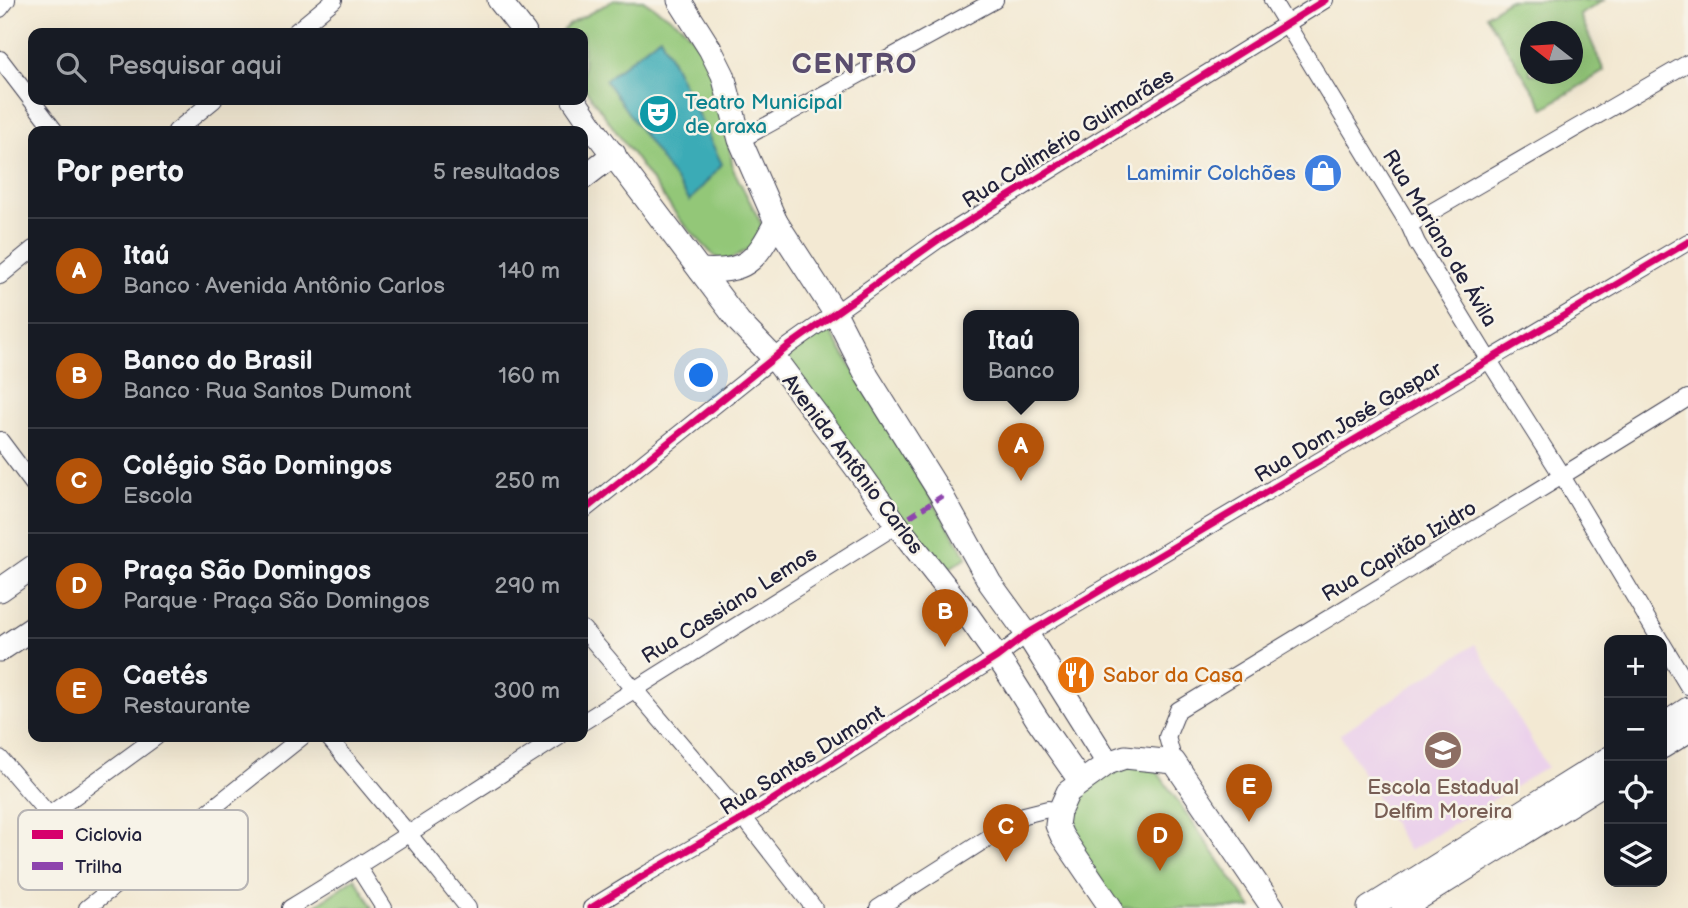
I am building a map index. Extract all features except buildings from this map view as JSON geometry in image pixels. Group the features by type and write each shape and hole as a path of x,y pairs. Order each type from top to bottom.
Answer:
{"main road":[{"path":"679,0 723,75 740,140 776,222 835,313 867,376 942,496 990,583 1027,634 1108,763"},
{"path":"509,3 522,28"},
{"name":"Avenida Antônio Carlos","path":"577,105 739,322 775,359 967,614 1081,782"},
{"path":"588,174 614,154"},
{"path":"700,270 720,271 739,267 762,248 776,222"},
{"path":"0,590 28,570"},
{"path":"0,650 28,631"},
{"path":"1667,723 1688,709"},
{"path":"1667,744 1688,731"},
{"path":"1111,908 1057,825 1059,812 1068,792 1108,763 1125,757 1174,762 1273,908"},
{"path":"1369,908 1604,761"},
{"path":"1403,908 1604,783"}],"street":[{"path":"0,9 7,0"},
{"path":"300,28 334,0"},
{"path":"740,140 995,0"},
{"name":"Rua Mariano de Ávila","path":"1272,0 1657,635"},
{"name":"Rua Calimério Guimarães","path":"588,507 790,345 938,240 1325,0"},
{"path":"0,59 28,96"},
{"path":"1409,225 1688,62"},
{"path":"35,105 51,126"},
{"path":"182,126 208,105"},
{"name":"Rua Dom José Gaspar","path":"1027,634 1688,242"},
{"path":"0,276 28,252"},
{"name":"Rua Capitão Izidro","path":"1174,762 1167,737 1178,710 1688,398"},
{"path":"0,440 28,477"},
{"name":"Rua Cassiano Lemos","path":"588,719 897,524"},
{"name":"Rua Santos Dumont","path":"591,908 744,818 997,657 1027,634"},
{"path":"588,635 744,818 814,908"},
{"name":"Rua Mariano de Ávila","path":"1667,652 1688,687"},
{"path":"56,810 149,742"},
{"path":"332,742 468,908"},
{"path":"290,908 551,742"},
{"path":"205,810 285,743"},
{"path":"0,758 45,810"},
{"path":"878,908 1024,815 1048,809 1059,812"},
{"path":"358,867 384,908"},
{"path":"87,908 109,891"}],"shaded area":[{"name":"Escola Estadual Delfim Moreira","path":"1475,644 1547,767 1409,851 1340,734"}],"green space":[{"path":"614,0 643,0 680,24 702,47 722,97 733,169 764,229 761,242 725,262 714,256 681,221 588,93 588,28 565,28"},
{"path":"1508,0 1604,0 1580,15 1583,21 1520,21 1520,70 1486,15"},
{"path":"1583,22 1604,71 1583,84"},
{"path":"1529,84 1583,84 1544,108"},
{"path":"814,333 831,333 967,557 942,573 785,368 789,355"},
{"path":"1127,764 1156,770 1252,908 1118,908 1071,834 1067,819 1076,794"},
{"path":"355,878 373,908 312,908"}],"water":[{"path":"660,36 722,164 690,201 605,80"}],"marked path":[{"path":"897,525 942,496"}],"cycle path":[{"path":"588,507 790,345 938,240 1325,0"},
{"path":"591,908 744,818 997,657 1027,634 1688,242"}],"place":[{"name":"Teatro Municipal de araxa","path":"658,114"},
{"name":"Lamimir Colchões","path":"1323,173"},
{"name":"Itaú","path":"1021,481"},
{"name":"Banco do Brasil","path":"945,647"},
{"name":"Sabor da Casa","path":"1076,675"},
{"name":"Escola Estadual Delfim Moreira","path":"1443,750"},
{"name":"Caetés","path":"1249,822"},
{"name":"Colégio São Domingos","path":"1006,862"},
{"name":"Praça São Domingos","path":"1160,871"}],"district":[{"name":"CENTRO","path":"855,63"}]}
